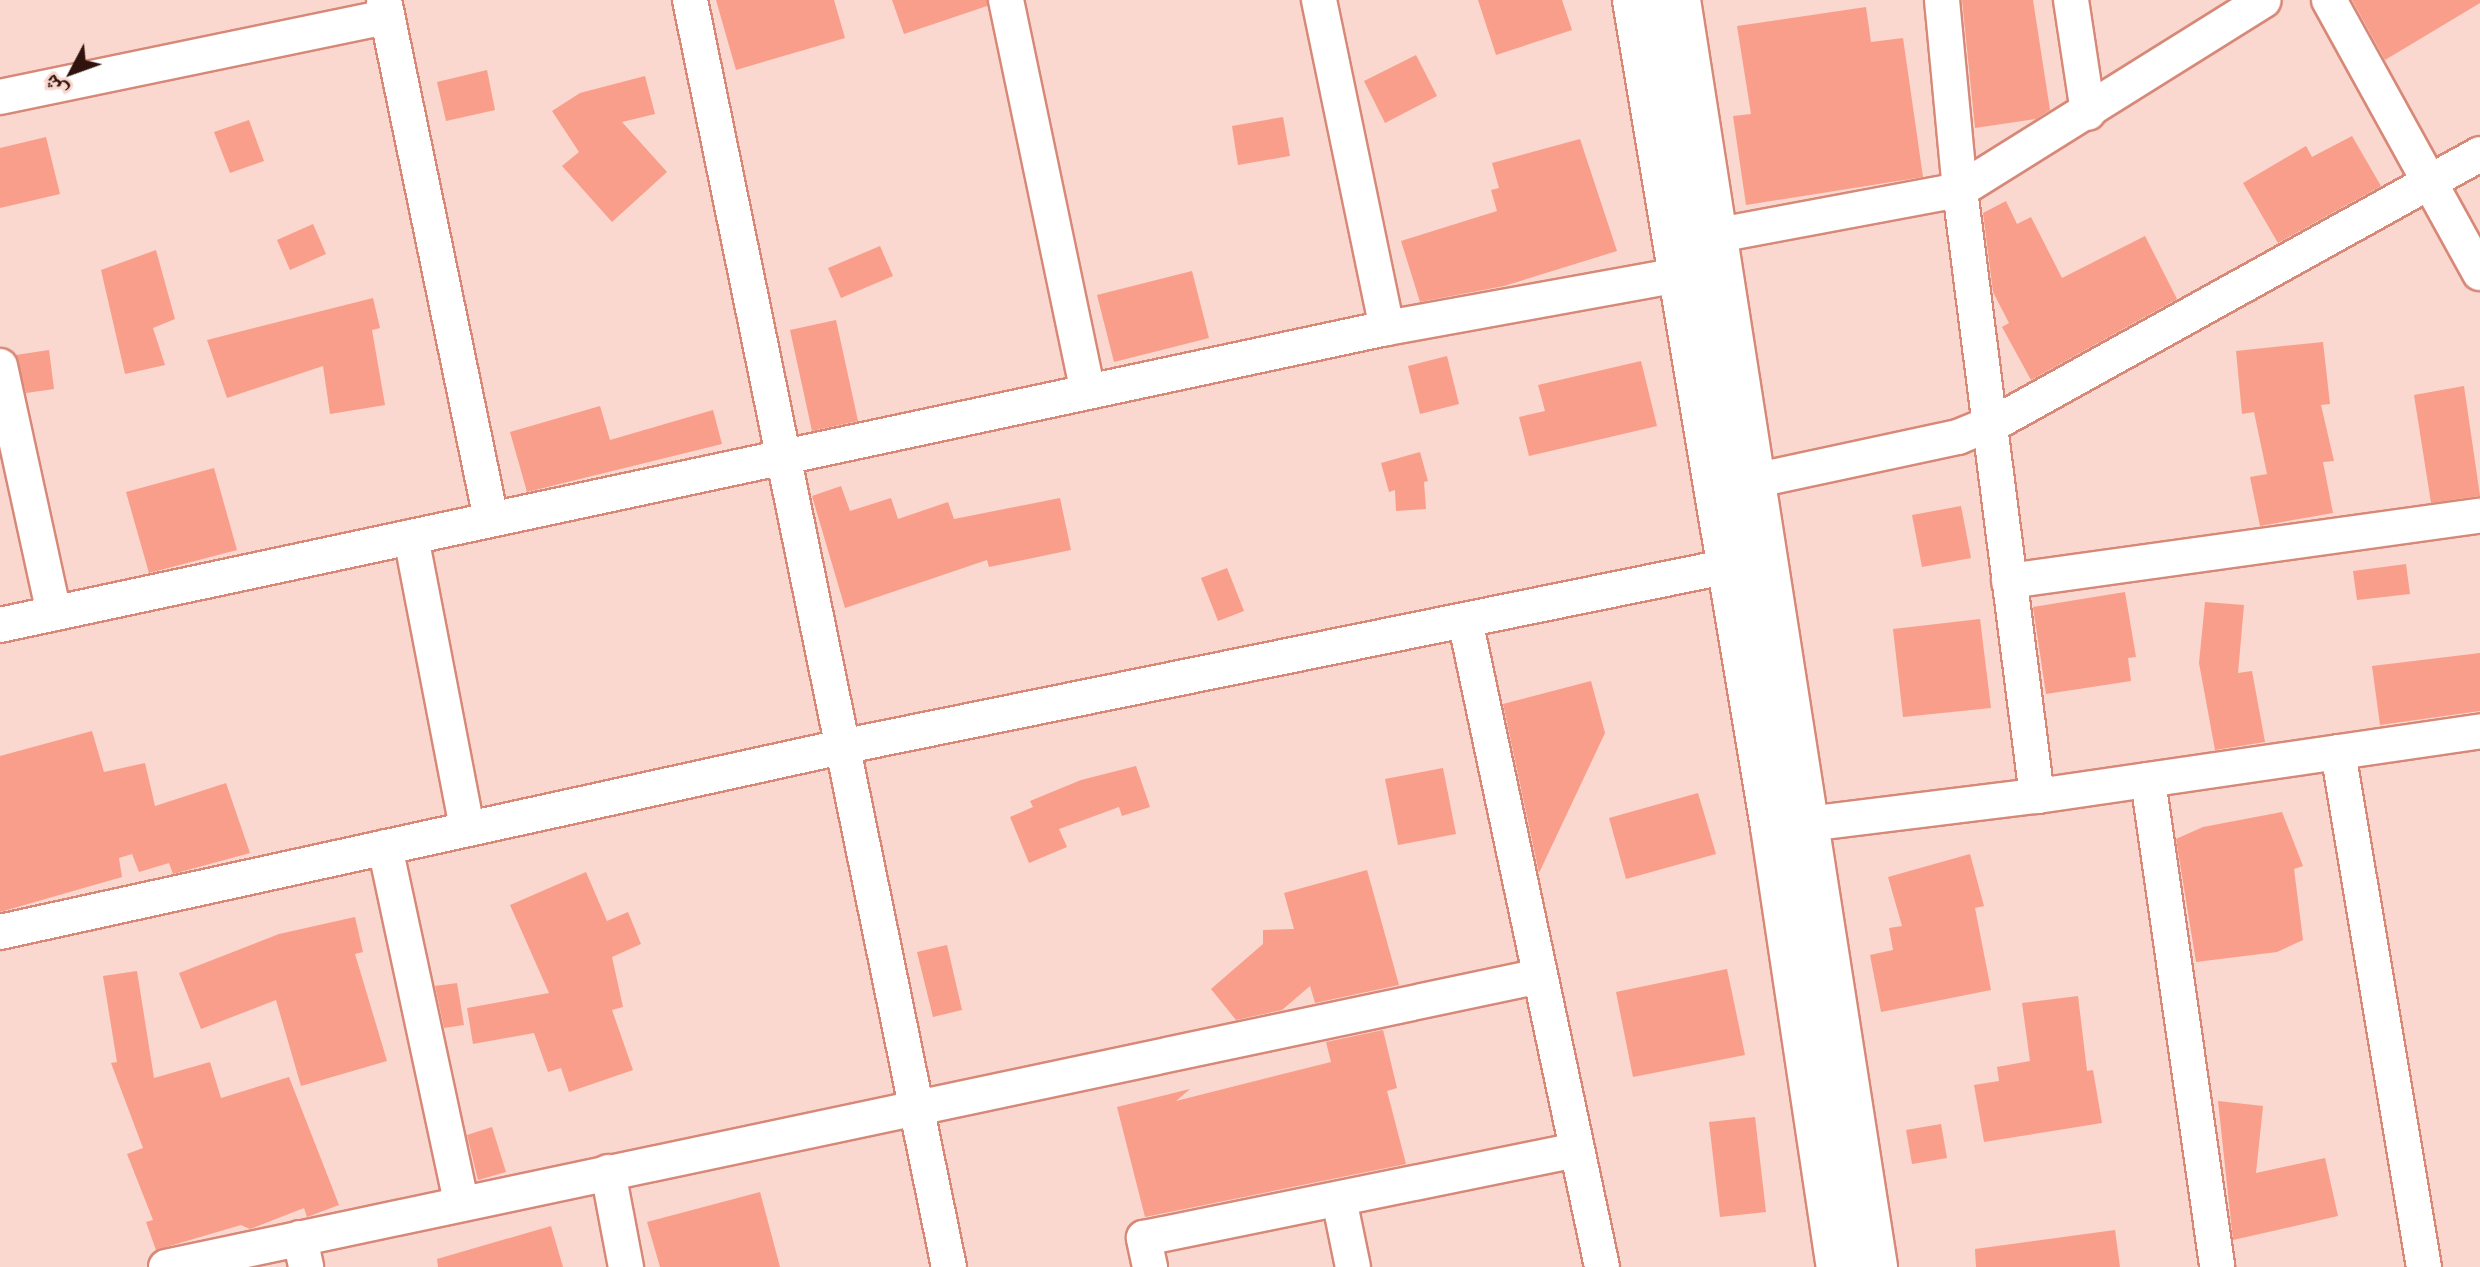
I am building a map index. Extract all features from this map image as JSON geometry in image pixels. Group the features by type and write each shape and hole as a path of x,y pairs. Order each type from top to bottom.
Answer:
{"main road":[{"path":"1635,0 1753,481 1747,562"},
{"path":"1678,0 1696,256 1791,826 1875,1267"},
{"path":"1791,826 1839,1267"}],"street":[{"path":"690,0 846,746 949,1267"},
{"path":"1006,0 1088,392"},
{"path":"1319,0 1387,328"},
{"path":"1942,0 1960,190 2037,796"},
{"path":"2071,0 2088,113"},
{"path":"0,625 1387,328 1960,190 2088,113 2264,0"},
{"path":"2329,0 2480,273"},
{"path":"0,97 386,9 491,519"},
{"path":"1753,481 1958,437 1989,423 2480,154"},
{"path":"0,366 54,613"},
{"path":"2009,581 2480,516"},
{"path":"411,537 467,829"},
{"path":"0,932 846,746 1747,562"},
{"path":"1465,620 1602,1267"},
{"path":"1791,826 2037,796 2480,731"},
{"path":"2338,752 2424,1267"},
{"path":"2148,780 2217,1267"},
{"path":"385,847 461,1203"},
{"path":"166,1267 303,1252 461,1203 1540,976"},
{"path":"1150,1267 1144,1238 1577,1150"},
{"path":"608,1172 626,1267"},
{"path":"1339,1199 1353,1267"}],"building":[{"path":"716,0 834,0 845,38 736,70"},
{"path":"892,0 987,0 987,6 904,34"},
{"path":"1478,0 1562,0 1572,30 1496,55"},
{"path":"1962,0 2033,0 2050,110 2036,119 1975,128"},
{"path":"2352,0 2480,0 2480,3 2385,60"},
{"path":"1866,7 1871,42 1903,38 1923,177 1746,205 1733,116 1751,114 1737,26"},
{"path":"1416,55 1437,96 1385,123 1364,81"},
{"path":"487,70 495,110 446,121 437,82"},
{"path":"645,76 655,114 622,122 667,172 612,222 562,166 579,152 552,111 580,93"},
{"path":"1283,117 1290,156 1238,165 1232,126"},
{"path":"249,120 264,161 230,173 214,132"},
{"path":"2352,136 2381,186 2278,243 2243,183 2306,146 2312,157"},
{"path":"46,137 60,194 0,208 0,148"},
{"path":"1580,139 1617,251 1504,286 1420,302 1401,241 1497,211 1491,190 1499,188 1492,163"},
{"path":"2006,201 2017,224 2031,217 2062,278 2145,236 2177,299 2031,380 2002,327 2009,323 1993,292 1983,213"},
{"path":"313,224 326,254 290,270 277,240"},
{"path":"880,246 893,276 841,298 828,268"},
{"path":"156,250 175,319 153,328 165,365 125,374 101,270"},
{"path":"1192,271 1209,338 1114,362 1097,295"},
{"path":"373,298 380,328 372,330 385,405 330,414 323,366 227,398 207,340"},
{"path":"836,320 858,421 812,431 790,330"},
{"path":"2323,342 2330,404 2321,405 2334,461 2323,462 2333,513 2260,526 2250,477 2267,474 2254,412 2242,414 2236,351"},
{"path":"49,350 54,389 26,393 16,355"},
{"path":"1447,356 1459,404 1420,414 1408,366"},
{"path":"1641,361 1657,426 1529,456 1519,417 1545,411 1538,385"},
{"path":"2464,386 2480,496 2431,503 2414,395"},
{"path":"600,406 610,440 713,410 722,444 527,492 510,432"},
{"path":"1420,452 1428,481 1424,482 1426,509 1396,511 1395,490 1389,492 1381,463"},
{"path":"214,468 237,550 149,573 126,492"},
{"path":"841,486 850,511 891,498 898,519 948,502 954,519 1060,498 1071,550 989,567 987,560 845,608 812,496"},
{"path":"1961,506 1971,558 1922,567 1912,515"},
{"path":"2406,564 2410,594 2357,600 2353,571"},
{"path":"1227,568 1244,611 1218,621 1201,578"},
{"path":"2125,592 2136,657 2128,658 2131,681 2046,694 2033,607"},
{"path":"2205,602 2244,605 2238,673 2252,671 2265,742 2215,750 2199,663"},
{"path":"1980,619 1991,708 1903,717 1893,629"},
{"path":"2480,653 2480,711 2380,725 2372,666"},
{"path":"1591,681 1605,733 1539,873 1503,704"},
{"path":"92,731 104,772 145,763 155,806 226,783 250,853 173,874 169,863 139,872 132,854 119,858 122,877 0,912 0,756"},
{"path":"1136,766 1150,807 1122,816 1119,807 1059,829 1067,847 1029,863 1010,817 1033,807 1030,801 1081,780"},
{"path":"1443,768 1456,834 1398,845 1385,779"},
{"path":"1698,793 1716,854 1626,879 1609,818"},
{"path":"2282,812 2303,866 2294,869 2303,940 2277,952 2196,962 2176,839 2203,827"},
{"path":"1970,854 1984,906 1975,908 1991,990 1881,1012 1870,955 1893,950 1889,928 1902,926 1888,877"},
{"path":"1367,870 1399,985 1315,1003 1310,986 1282,1010 1236,1020 1211,989 1263,944 1263,930 1294,929 1284,893"},
{"path":"586,872 607,921 628,912 641,944 612,957 623,1007 612,1010 633,1070 569,1092 561,1068 548,1072 534,1033 473,1044 467,1008 549,993 510,905"},
{"path":"355,917 363,952 355,954 387,1061 301,1086 276,1000 201,1029 179,973 279,934"},
{"path":"947,945 962,1010 933,1017 917,952"},
{"path":"1727,969 1745,1055 1633,1077 1616,992"},
{"path":"137,971 154,1078 210,1062 221,1098 289,1077 339,1205 307,1217 304,1208 250,1229 241,1225 156,1250 146,1222 153,1220 127,1154 143,1148 111,1063 117,1062 103,976"},
{"path":"457,983 464,1025 444,1028 435,986"},
{"path":"2078,996 2087,1071 2093,1070 2102,1123 1984,1142 1974,1085 1999,1081 1997,1067 2030,1061 2022,1003"},
{"path":"1383,1030 1397,1088 1387,1091 1406,1164 1145,1217 1117,1107 1190,1089 1176,1101 1331,1062 1326,1042"},
{"path":"2218,1101 2263,1106 2256,1173 2325,1158 2338,1216 2233,1240"},
{"path":"1755,1117 1766,1212 1720,1217 1709,1122"},
{"path":"1941,1124 1947,1158 1912,1164 1906,1130"},
{"path":"492,1127 506,1172 478,1180 467,1135"},
{"path":"760,1192 780,1267 660,1267 647,1222"},
{"path":"551,1226 563,1267 438,1267 437,1259"},
{"path":"2115,1230 2120,1267 1976,1267 1975,1249"}]}
